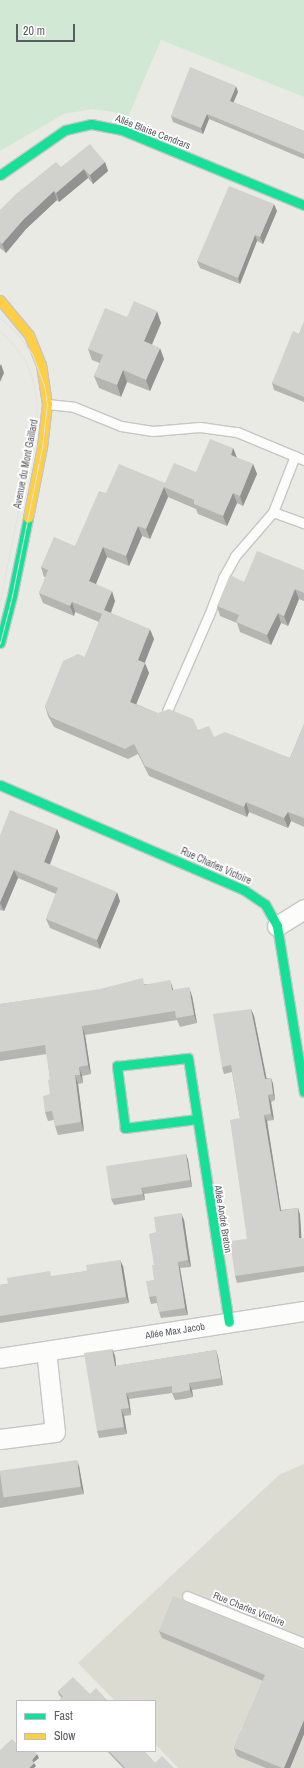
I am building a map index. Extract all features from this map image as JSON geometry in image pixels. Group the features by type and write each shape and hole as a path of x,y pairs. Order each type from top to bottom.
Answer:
{"street":[{"name":"Allée Blaise Cendrars","path":"0,175 65,130 91,124 122,130 304,205"},
{"name":"Avenue du Mont Gaillard","path":"0,300 29,335 41,364 47,404 42,446 12,596 0,643"},
{"name":"Rue Charles Victoire","path":"0,785 244,890 265,904 277,926 304,1092"},
{"path":"277,926 304,910"},
{"name":"Allée André Breton","path":"196,1119 125,1128 117,1066 188,1058 196,1119 229,1322"},
{"name":"Allée Max Jacob","path":"0,1358 304,1311"},
{"path":"0,1439 55,1432 46,1351"}],"lane":[{"path":"47,404 74,407 121,426 153,431 200,427 237,432 300,458 273,512 235,556 223,578 209,616 167,711"},
{"path":"273,512 304,523"},
{"name":"Rue Charles Victoire","path":"187,1596 304,1643"}],"shaded area":[{"path":"304,1464 304,1768 178,1768 156,1745 156,1700 114,1700 78,1663 279,1475"}],"green space":[{"path":"0,0 304,0 304,97 161,40 128,117 113,112 93,109 64,114 0,151"}],"building":[{"path":"190,67 236,86 230,101 304,131 304,154 207,114 201,128 171,116"},
{"path":"90,144 105,162 90,175 84,169 56,193 54,191 23,220 2,244 0,242 0,210 16,194 56,162 61,167"},
{"path":"229,186 274,204 260,237 255,235 238,278 197,261"},
{"path":"134,301 157,311 144,341 160,348 146,380 123,370 117,385 94,376 103,355 88,349 105,308 127,317"},
{"path":"304,322 304,397 272,383 293,331 299,334"},
{"path":"210,439 233,448 231,455 253,464 240,496 233,493 223,516 194,504 194,500 164,487 146,529 138,526 126,556 103,547 89,581 112,591 104,610 150,629 138,660 145,663 130,702 158,713 169,709 193,719 198,730 209,726 214,737 225,732 290,758 304,724 304,818 288,812 284,818 246,802 244,807 145,766 134,744 125,749 50,717 45,706 63,661 78,654 85,657 102,614 72,602 70,606 39,593 48,570 41,567 54,537 75,546 99,491 106,493 119,464 165,483 174,463 196,472"},
{"path":"257,551 304,570 304,593 295,589 284,616 278,613 267,635 236,622 239,615 217,606 230,575 244,582"},
{"path":"10,810 57,829 44,862 117,892 97,940 46,919 58,888 14,870 0,902 0,835"},
{"path":"143,978 144,985 170,980 172,990 189,987 194,1015 176,1018 175,1011 82,1026 88,1065 79,1067 80,1075 75,1075 81,1122 55,1126 52,1111 45,1112 43,1096 50,1094 48,1080 50,1079 45,1045 0,1052 0,1004 100,989"},
{"path":"251,1009 265,1079 271,1078 273,1094 268,1095 271,1114 264,1115 280,1211 298,1208 299,1238 304,1238 304,1266 235,1276 230,1241 247,1239 230,1120 240,1118 231,1065 222,1067 213,1014"},
{"path":"186,1154 190,1180 141,1188 143,1194 111,1199 106,1166"},
{"path":"181,1213 188,1260 178,1262 185,1308 159,1312 156,1296 149,1297 146,1281 154,1280 152,1265 154,1265 149,1234 156,1232 154,1217"},
{"path":"120,1260 126,1297 0,1316 0,1285 8,1284 7,1278 50,1271 51,1276 87,1271 86,1265"},
{"path":"112,1349 115,1366 216,1350 221,1378 189,1383 190,1390 181,1392 172,1393 172,1386 126,1393 129,1408 121,1409 124,1427 97,1431 84,1353"},
{"path":"77,1460 81,1487 4,1498 0,1471"},
{"path":"173,1596 304,1651 304,1720 284,1768 234,1748 265,1675 159,1631"},
{"path":"73,1677 90,1694 96,1688 107,1700 61,1700 60,1699 63,1697 58,1691"},
{"path":"12,1739 16,1743 16,1752 35,1752 37,1754 32,1760 34,1763 29,1768 0,1768 0,1750"},
{"path":"110,1752 145,1752 155,1763 162,1756 174,1768 125,1768"}],"tram line":[{"path":"0,318 16,332 32,354 44,385 47,404 42,447 12,596 0,643"},
{"path":"0,331 9,339 25,360 32,378 36,397 37,417 0,601"}],"traffic: fast":[{"path":"0,175 65,130 91,124 122,130 304,205"},
{"path":"0,643 12,596 28,518"},
{"path":"0,785 244,890 265,904 277,926 304,1092"},
{"path":"197,1119 125,1128 117,1066 188,1058 229,1322"}],"traffic: slow":[{"path":"0,300 29,335 41,364 47,404 42,447 28,518"}]}
